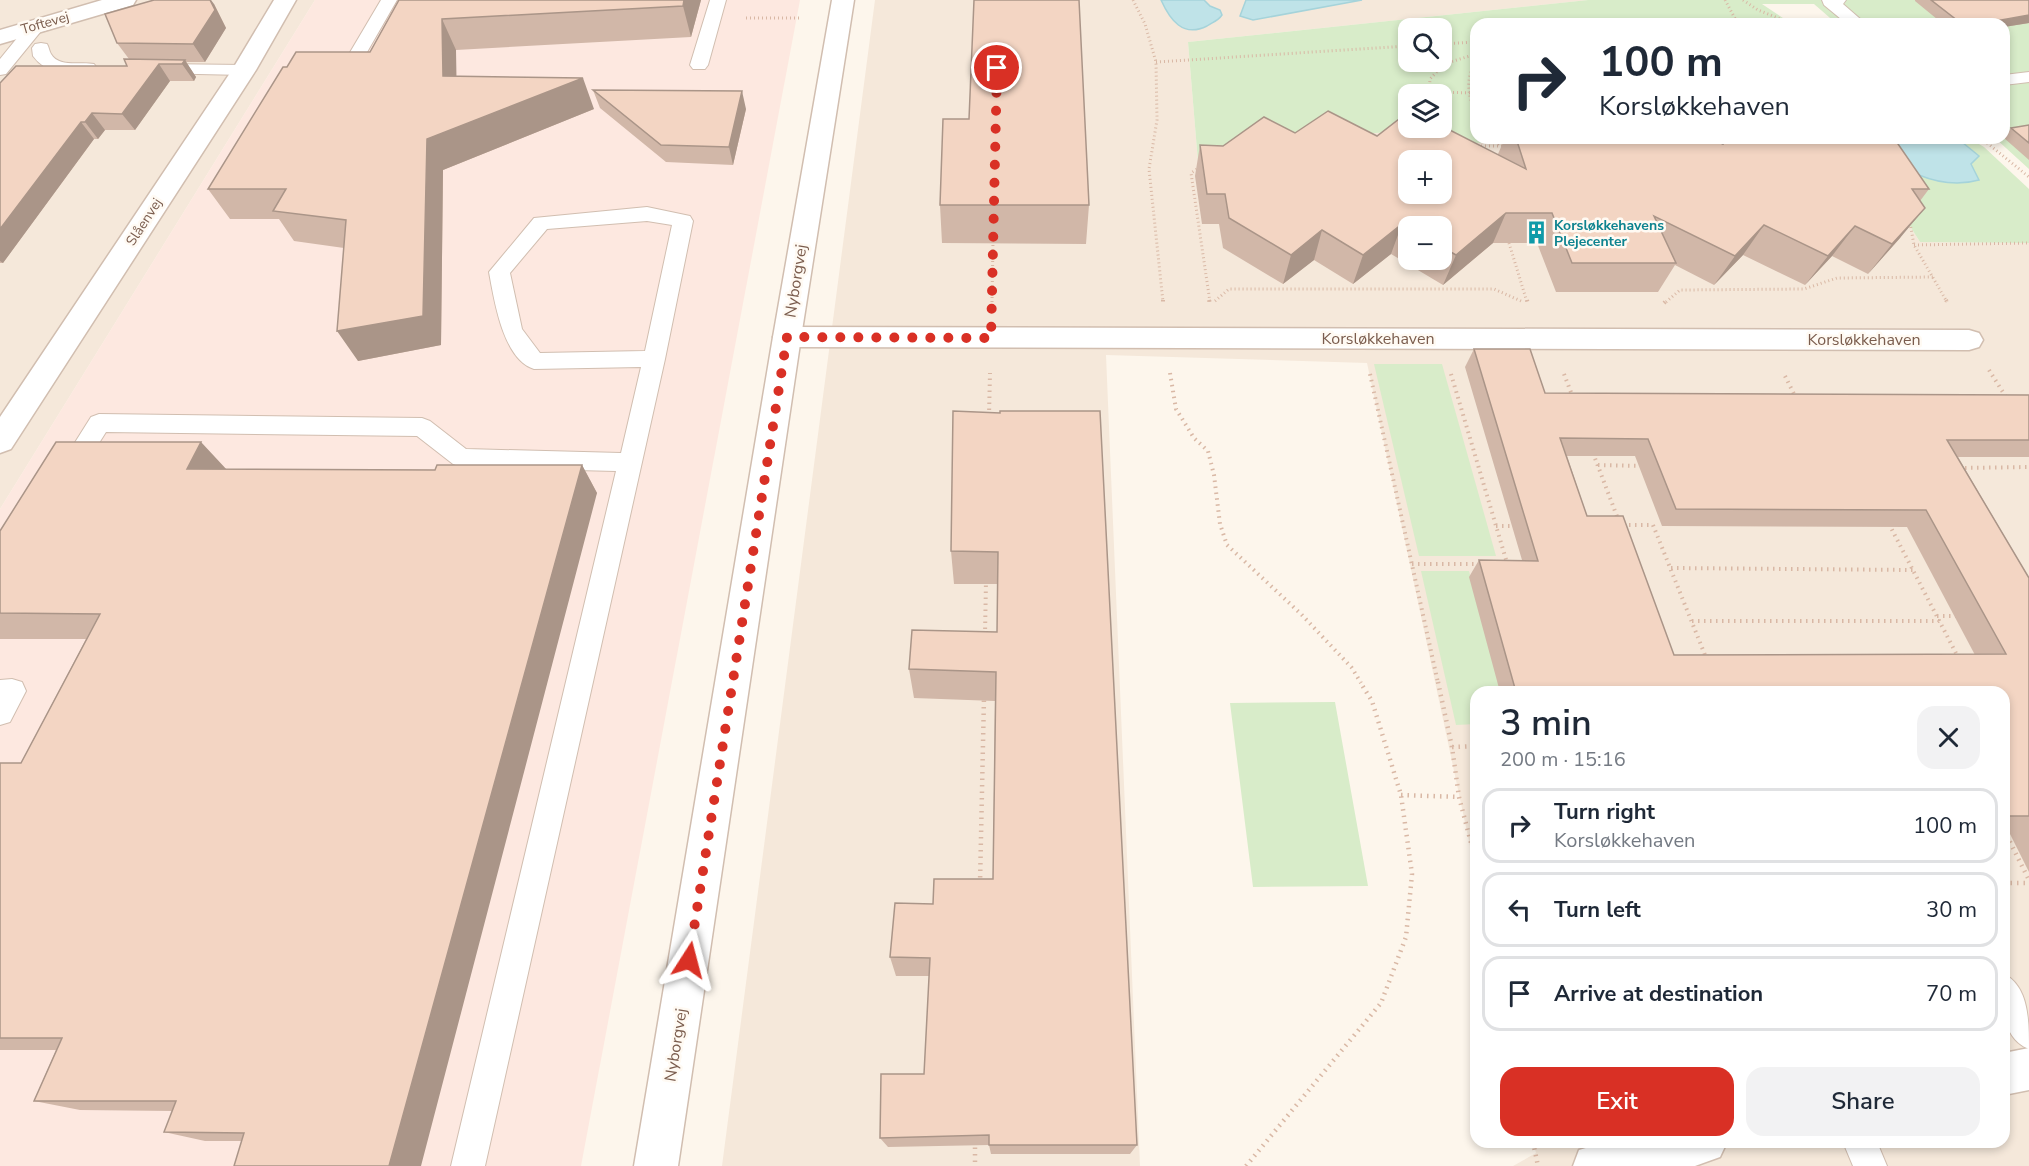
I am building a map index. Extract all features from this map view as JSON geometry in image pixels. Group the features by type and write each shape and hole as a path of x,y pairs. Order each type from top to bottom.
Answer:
{"street":[{"name":"Toftevej","path":"0,37 126,0"},
{"name":"Slåenvej","path":"0,441 244,70 285,0"},
{"name":"Nyborgvej","path":"656,1166 787,337 842,9"},
{"name":"Korsløkkehaven","path":"787,337 1969,340"},
{"path":"2010,1073 2029,1069"},
{"path":"1595,1166 1669,1148"}],"lane":[{"path":"345,76 388,0"},
{"path":"699,65 718,0"},
{"path":"1838,0 1830,1 1850,18"},
{"path":"0,70 37,25"},
{"path":"42,48 42,56 58,68 105,69"},
{"path":"140,69 244,70"},
{"path":"2010,79 2029,77"},
{"path":"468,1166 628,462 654,359 683,221 647,214 541,223 499,272 512,331 534,361 654,359"},
{"path":"56,494 99,423 422,428 461,458 628,462"},
{"path":"0,692 12,691 0,713"},
{"path":"2010,1001 2029,1034"},
{"path":"1862,1148 1870,1166"}],"path":[{"path":"1133,0 1145,24 1156,62 1157,120 1149,169 1171,387 1176,409 1194,438 1208,451 1214,475 1220,524 1227,545 1301,614 1352,668 1372,701 1401,795 1412,874 1406,937 1381,1003 1246,1166"},
{"path":"1725,0 1735,18"},
{"path":"1743,0 1779,18"},
{"path":"712,18 842,9"},
{"path":"1452,43 1470,42"},
{"path":"1156,62 1398,47"},
{"path":"1430,84 1430,79 1444,64 1470,56"},
{"path":"1470,77 1468,82 1470,98"},
{"path":"1452,92 1468,92"},
{"path":"1988,144 2029,177"},
{"path":"1469,146 1510,146"},
{"path":"1201,167 1191,173 1210,306 1229,289 1494,289 1528,304"},
{"path":"1910,222 1914,245 1969,340 2010,403"},
{"path":"989,420 993,233"},
{"path":"1509,243 1540,339 1561,365 1575,404"},
{"path":"1914,245 2029,243"},
{"path":"1660,306 1680,291 1804,289 1837,278 1933,278"},
{"path":"1362,338 1470,838"},
{"path":"1441,339 1507,564"},
{"path":"1767,339 1799,405"},
{"path":"1590,445 1620,525 1653,525 1707,661"},
{"path":"1598,465 1644,466"},
{"path":"1950,468 2029,467"},
{"path":"1886,519 1961,661"},
{"path":"1496,526 1518,526"},
{"path":"1412,564 1483,564"},
{"path":"1495,564 1518,564"},
{"path":"1671,568 1913,570"},
{"path":"985,645 986,574"},
{"path":"1937,616 1960,616"},
{"path":"1692,621 1940,621"},
{"path":"980,894 984,693"},
{"path":"1452,747 1470,746"},
{"path":"1401,795 1460,797"},
{"path":"2010,842 2029,881 2010,883"},
{"path":"975,1131 975,1166"},
{"path":"1534,1148 1538,1166"}],"shaded area":[{"path":"0,0 315,0 0,509"},
{"path":"315,0 800,0 581,1166 0,1166 0,509"},
{"path":"875,0 1588,0 1398,18 1398,20 1188,42 1198,162 1239,140 1398,132 1398,138 1452,138 1452,136 1470,142 1470,144 1833,144 1869,161 1920,242 2029,243 2029,1166 1513,1166 1536,1153 1535,1148 2010,1148 2010,686 1470,686 1470,846 1367,363 1106,355 1140,1166 722,1166"}],"green space":[{"path":"1588,0 2029,0 2029,169 2002,144 2010,144 2010,18 1830,18 1814,4 1762,4 1783,18 1470,18 1470,142 1452,136 1452,84 1398,84 1398,132 1239,140 1198,162 1188,42 1398,20 1398,72 1452,72 1452,18 1417,18"},
{"path":"1833,144 1979,144 2029,189 2029,243 1920,242 1869,161"},
{"path":"1374,364 1442,364 1496,556 1419,556"},
{"path":"1421,571 1469,571 1500,686 1470,686 1470,724 1456,725"},
{"path":"1335,702 1368,886 1253,887 1230,703"}],"water":[{"path":"1161,0 1204,0 1210,6 1220,10 1222,15 1207,26 1191,30 1178,25 1173,20"},
{"path":"1246,0 1362,0 1253,20 1240,16"},
{"path":"1865,144 1964,144 1979,156 1971,164 1979,180 1962,183 1929,179 1884,157"}],"building":[{"path":"154,0 210,0 215,10 193,44 117,43 105,14"},
{"path":"399,0 684,0 683,6 442,19 443,76 583,78 427,139 423,316 337,331 346,220 273,211 286,189 208,189 283,67 287,67 296,52 370,52"},
{"path":"974,0 1079,0 1089,205 940,205 943,119 969,119"},
{"path":"1931,0 2029,0 2029,15 2010,18 1954,18"},
{"path":"124,59 185,60 182,64 159,64 122,114 92,113 85,122 81,122 0,229 0,83 16,66 127,66"},
{"path":"593,90 742,91 729,147 661,145"},
{"name":"Korsløkkehavens Plejecenter","path":"1328,111 1377,136 1398,120 1398,138 1452,138 1452,131 1470,140 1470,144 1477,144 1526,169 1518,144 1898,144 1929,189 1912,189 1925,208 1892,244 1855,226 1828,256 1764,225 1735,256 1654,216 1676,263 1572,263 1552,213 1506,213 1456,255 1452,253 1452,216 1398,216 1398,227 1363,255 1322,230 1291,255 1229,218 1225,194 1207,194 1200,145 1223,146 1264,117 1295,133"},
{"path":"2029,125 2029,143 2011,128"},
{"path":"1474,349 1530,349 1545,393 2029,395 2029,440 1947,440 2029,578 2029,816 2010,816 2010,686 1514,686 1479,560 1538,561","holes":["1560,438 1648,439 1676,509 1926,510 2006,654 1674,655 1623,516 1587,516"]},
{"path":"953,411 1000,413 1000,411 1100,411 1137,1145 989,1145 989,1135 880,1138 881,1074 924,1074 930,958 890,957 895,903 933,904 934,879 993,879 996,672 909,669 912,630 997,632 998,552 951,551"},
{"path":"56,442 201,442 187,469 435,470 437,465 582,465 389,1166 234,1166 244,1133 164,1132 176,1101 34,1101 62,1038 0,1038 0,763 21,763 100,614 0,613 0,531"}],"place":[{"name":"Korsløkkehavens Plejecenter","path":"1536,233"}],"route":[{"path":"689,960 787,337 991,338 997,68"}]}
